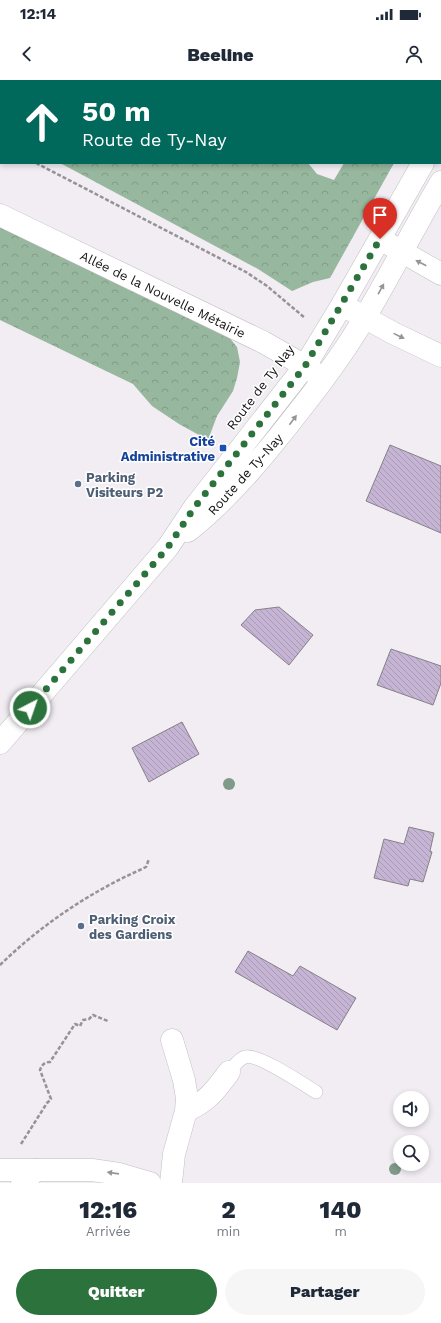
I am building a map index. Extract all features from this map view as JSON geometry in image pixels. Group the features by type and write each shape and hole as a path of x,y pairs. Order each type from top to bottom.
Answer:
{"main road":[{"name":"Route de Ty-Nay","path":"168,547 194,508 305,366 342,305 422,164"},
{"name":"Route de Ty-Nay","path":"168,547 205,517 232,492 284,432 365,318 441,182"},
{"name":"Allée de la Nouvelle Métairie","path":"0,215 263,342 305,366 323,379"},
{"path":"380,239 441,274"},
{"path":"342,305 441,356"},
{"path":"0,743 168,547"},
{"path":"171,1183 174,1154 186,1112 187,1098 184,1080 172,1040"},
{"path":"186,1112 209,1097 229,1072"},
{"path":"0,1170 29,1177 92,1170 119,1174 150,1183"}],"lane":[{"path":"229,1072 239,1060 245,1057 252,1057 264,1061 316,1092"}],"path":[{"path":"38,164 246,272 267,286 306,320 310,315"},
{"path":"0,965 37,932 85,898 115,881 146,867 149,859"},
{"path":"20,1146 51,1099 40,1070 43,1065 46,1062 50,1062 75,1024 80,1026 84,1020 89,1019 93,1015 108,1021"}],"green space":[{"path":"62,164 309,164 317,174 334,180 343,164 393,164 330,278 313,282 292,291 258,269"},
{"path":"0,205 215,320 237,347 240,362 233,391 217,416 208,440 179,424 152,406 133,384 0,320"}],"building":[{"path":"390,445 441,466 441,533 366,501"},
{"path":"279,607 313,635 289,665 241,625 255,610"},
{"path":"391,649 441,666 441,683 433,705 377,685"},
{"path":"182,722 199,754 149,782 132,748"},
{"path":"409,827 434,833 430,851 432,852 423,882 410,879 408,886 374,878 384,839 404,844"},
{"path":"248,951 293,976 300,966 356,998 337,1030 235,972"}],"place":[{"name":"Cité Administrative","path":"223,448"},
{"name":"Parking Visiteurs P2","path":"78,484"},
{"name":"Parking Croix des Gardiens","path":"81,926"}],"route":[{"path":"30,708 168,547 194,508 305,366 380,239"}]}
